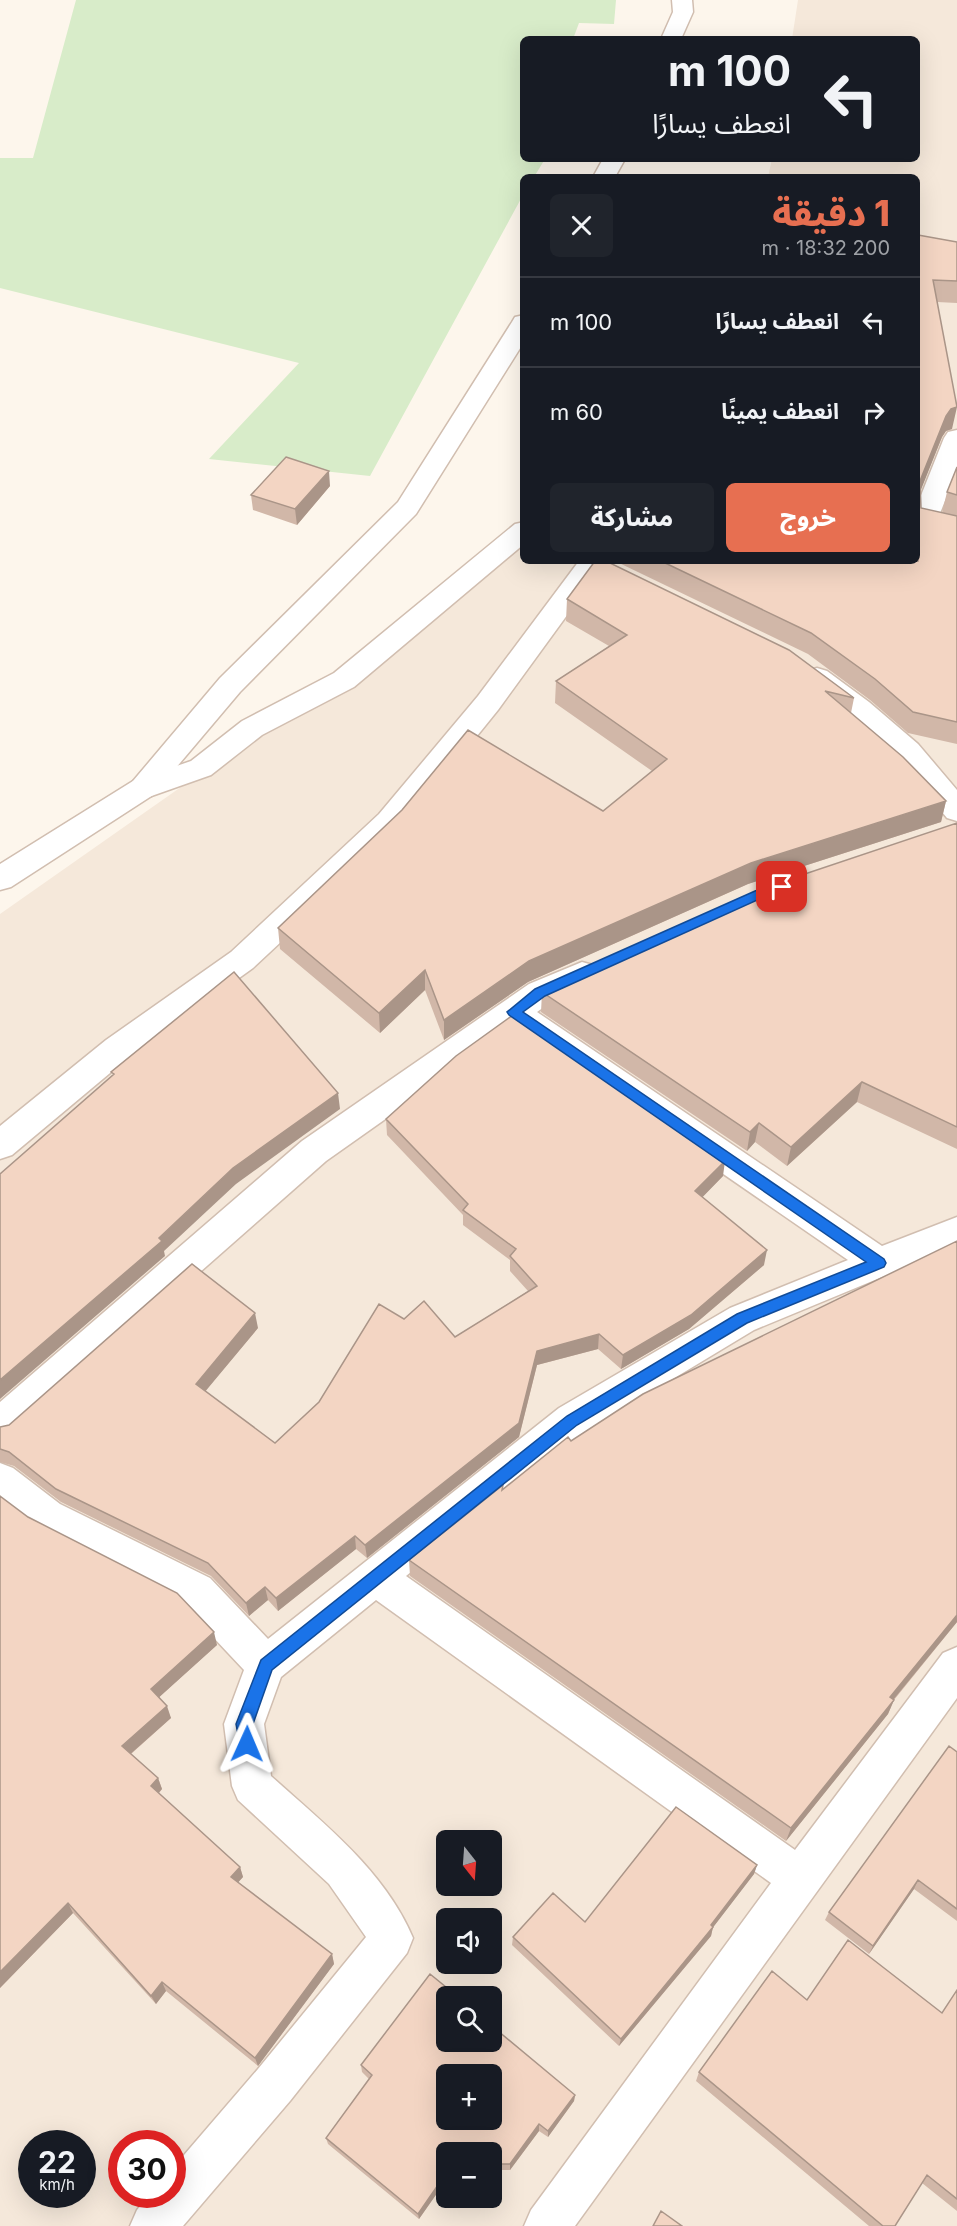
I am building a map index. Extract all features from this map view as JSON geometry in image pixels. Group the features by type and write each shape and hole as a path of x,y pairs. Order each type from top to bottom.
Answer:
{"street":[{"path":"672,36 683,12 682,0"},
{"path":"143,788 230,685 407,508 520,328"},
{"path":"929,522 957,438"},
{"path":"0,879 143,788 201,768 252,728 345,680 520,534"},
{"path":"0,1145 117,1049 242,960 390,822 598,565"},
{"path":"797,663 859,709 908,751 953,824"},
{"path":"0,1425 314,1150 540,993 613,960"},
{"path":"513,1012 879,1263"},
{"path":"153,2226 274,2085 392,1938 344,1869 252,1786 244,1724 266,1665 572,1420 742,1319 957,1231"},
{"path":"0,1479 46,1516 196,1591 266,1665"},
{"path":"375,1578 800,1878"},
{"path":"547,2226 957,1666"}],"shaded area":[{"path":"798,0 957,0 957,528 920,519 920,174 769,174 771,162 920,162 920,36 792,36"},
{"path":"957,545 957,2226 0,2226 0,914 520,549 520,564 920,564 920,560"}],"green space":[{"path":"76,0 616,0 614,24 579,23 574,36 520,36 520,162 543,162 536,174 520,174 520,201 370,476 209,459 299,363 0,288 0,158 33,158"}],"building":[{"path":"920,235 957,242 957,281 933,280 957,407 951,409 946,416 920,481"},
{"path":"286,457 329,471 295,509 251,495"},
{"path":"957,467 957,495 947,492"},
{"path":"920,481 921,508 957,516 957,722 913,712 875,679 811,633 667,564 920,564"},
{"path":"593,564 612,564 789,650 854,698 825,691 903,757 946,801 751,863 529,961 444,1020 425,970 379,1013 278,928 402,810 468,730 603,811 667,759 556,681 627,635 567,599"},
{"path":"957,823 957,1127 862,1082 791,1147 759,1123 750,1132 542,992 553,984 775,884"},
{"path":"234,972 338,1093 233,1168 159,1238 162,1241 0,1380 0,1174 114,1074 111,1072"},
{"path":"513,1015 725,1161 695,1191 767,1250 691,1315 623,1355 599,1334 537,1351 519,1423 365,1545 355,1536 276,1598 265,1587 246,1603 208,1563 56,1489 9,1452 0,1449 0,1427 9,1425 192,1264 255,1313 196,1384 275,1443 319,1402 379,1304 404,1319 424,1301 455,1337 537,1286 510,1256 516,1249 463,1210 468,1204 386,1119 456,1056"},
{"path":"957,1241 957,1615 890,1697 894,1700 791,1828 409,1560 503,1485 502,1490 568,1437 571,1441 643,1394"},
{"path":"0,1496 28,1517 177,1593 214,1632 151,1689 167,1706 122,1746 158,1778 151,1786 240,1867 231,1877 332,1954 255,2058 162,1982 151,1996 68,1903 0,1972"},
{"path":"949,1746 957,1752 957,1909 918,1880 873,1946 829,1912"},
{"path":"676,1807 757,1865 711,1925 713,1927 621,2039 513,1937 553,1893 585,1922"},
{"path":"848,1940 942,2013 957,1990 957,2199 927,2175 895,2226 883,2226 699,2072 772,1971 807,2000"},
{"path":"430,1974 445,1986 436,1986 436,2052 502,2052 502,2034 575,2095 548,2131 539,2124 510,2164 502,2164 502,2142 436,2142 436,2188 418,2214 326,2138 372,2075 361,2065"},
{"path":"661,2211 682,2226 653,2226"}],"route":[{"path":"247,1744 244,1724 266,1665 572,1420 742,1319 879,1263 513,1012 540,993 760,894 782,887"}]}
